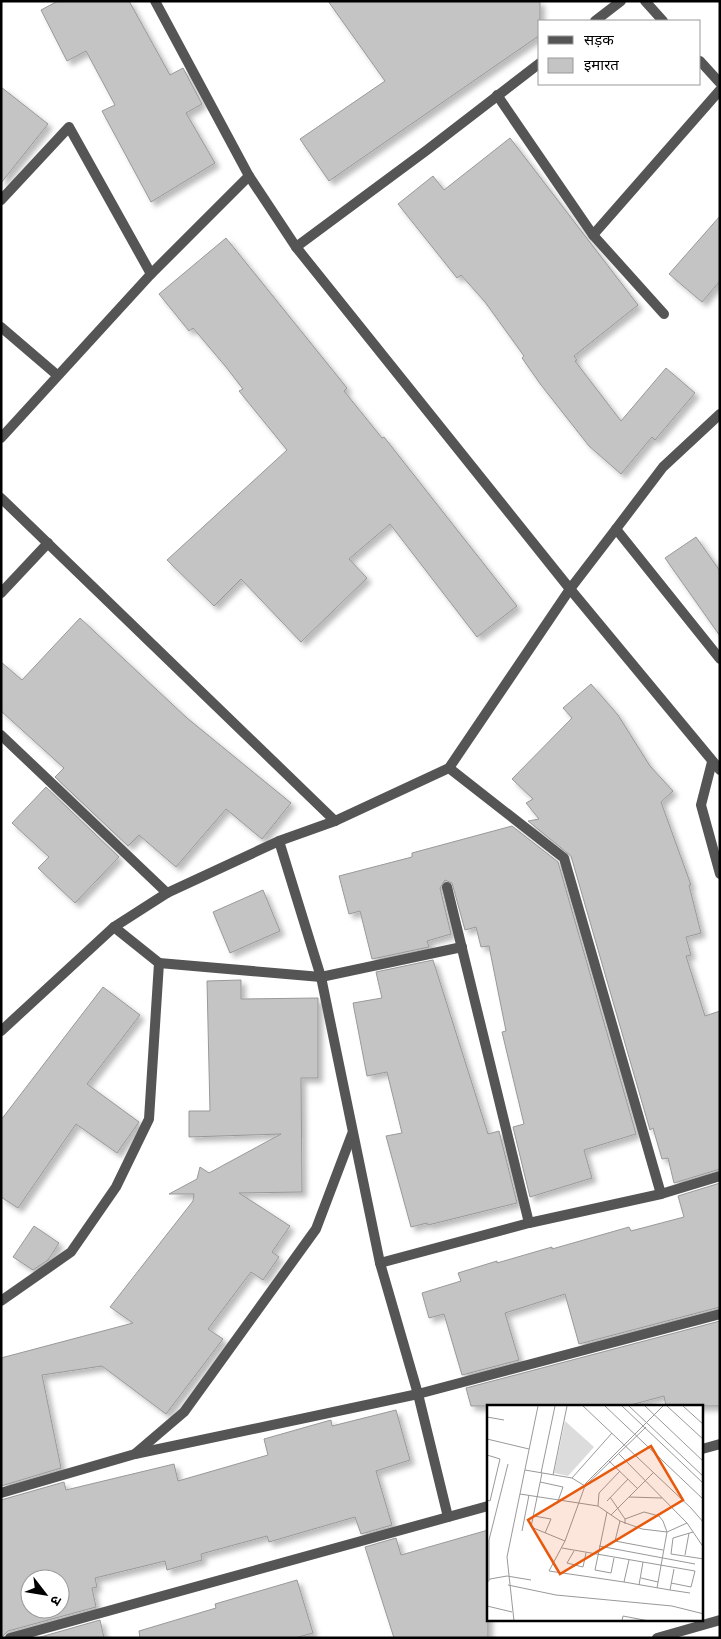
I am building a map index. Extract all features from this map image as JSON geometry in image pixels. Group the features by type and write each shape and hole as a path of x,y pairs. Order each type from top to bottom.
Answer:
{"street":[{"path":"155,1 249,176 296,247 570,589 716,762 720,770"},
{"path":"596,20 621,1"},
{"path":"645,1 662,20"},
{"path":"701,63 720,83"},
{"path":"296,247 538,64"},
{"path":"593,234 720,90"},
{"path":"497,95 593,234 664,314"},
{"path":"1,200 69,127 151,274"},
{"path":"1,438 151,274 249,176"},
{"path":"1,327 57,375"},
{"path":"1,1031 114,927 167,893 279,841 334,821 449,768 570,589 663,468 720,414"},
{"path":"1,498 334,821"},
{"path":"616,529 720,659"},
{"path":"1,594 48,543"},
{"path":"1,735 167,893"},
{"path":"716,762 701,805 720,874"},
{"path":"449,768 564,858 661,1194"},
{"path":"279,841 321,977 380,1263 418,1394 448,1517"},
{"path":"447,887 529,1223"},
{"path":"114,927 159,963 321,977 462,947"},
{"path":"1,1301 71,1252 116,1187 149,1119 159,963"},
{"path":"135,1454 184,1412 316,1229 353,1133"},
{"path":"380,1263 529,1223 661,1194 720,1176"},
{"path":"1,1493 135,1454 418,1394 720,1314"},
{"path":"704,1448 720,1444"},
{"path":"10,1638 487,1506"},
{"path":"657,1638 720,1620"}],"building":[{"path":"58,1 129,1 170,75 183,68 202,104 186,113 215,163 151,202 102,111 115,105 86,51 67,61 41,10"},
{"path":"328,1 540,1 538,36 329,181 300,139 385,81"},
{"path":"1,87 48,124 1,183"},
{"path":"510,138 638,305 574,356 577,360 575,361 621,421 666,368 695,393 655,440 652,437 621,474 589,446 541,385 522,358 524,356 485,302 461,275 457,278 398,204 433,176 444,190"},
{"path":"720,216 720,281 702,302 669,274"},
{"path":"226,238 347,388 344,391 382,438 384,437 517,606 477,637 390,524 349,559 367,578 301,642 241,579 214,606 167,560 287,450 239,391 243,389 226,367 193,328 189,331 159,294"},
{"path":"696,537 720,571 720,636 665,558"},
{"path":"80,618 187,718 291,803 262,839 226,809 176,867 139,835 128,846 55,777 64,768 1,711 1,662 22,680"},
{"path":"591,684 618,715 650,766 673,791 661,802 691,885 689,885 701,933 686,937 691,955 686,956 705,1016 720,1011 720,1169 674,1183 668,1158 662,1159 653,1128 650,1130 571,856 528,821 539,819 526,803 533,799 512,779 572,718 563,708"},
{"path":"46,787 119,857 75,903 38,868 49,857 12,823"},
{"path":"512,826 558,862 636,1134 584,1150 592,1178 530,1197 513,1127 524,1124 502,1032 506,1031 489,946 481,947 476,927 465,930 452,883 445,880 440,888 451,934 427,941 429,947 372,959 360,911 349,914 339,876 412,857 412,853"},
{"path":"263,890 280,931 230,953 213,912"},
{"path":"433,960 488,1134 499,1131 517,1203 428,1225 427,1223 411,1227 386,1136 402,1133 387,1072 367,1076 353,1003 382,998 376,972"},
{"path":"241,980 241,999 318,998 318,1078 301,1078 302,1192 239,1193 290,1226 272,1252 279,1257 263,1280 251,1272 208,1329 223,1339 166,1414 102,1366 42,1375 61,1468 1,1486 1,1358 133,1323 110,1307 193,1201 194,1194 169,1194 197,1179 200,1167 209,1173 281,1134 189,1137 189,1111 210,1111 207,981"},
{"path":"103,987 140,1015 87,1084 139,1122 117,1153 76,1124 18,1208 1,1197 1,1120"},
{"path":"720,1183 720,1307 579,1344 565,1294 505,1313 519,1360 462,1375 444,1314 429,1318 422,1293 461,1281 458,1273 497,1261 497,1263 552,1247 552,1249 629,1227 631,1231 684,1217 678,1196"},
{"path":"34,1226 59,1243 48,1260 33,1270 13,1257"},
{"path":"720,1321 720,1406 666,1405 664,1396 631,1405 471,1406 466,1388"},
{"path":"396,1410 410,1460 376,1471 392,1525 361,1534 355,1517 269,1542 267,1536 201,1554 202,1560 167,1570 165,1561 95,1578 97,1587 92,1588 96,1607 70,1614 70,1569 20,1569 20,1619 52,1619 8,1631 1,1638 1,1500 64,1482 66,1490 174,1464 178,1481 268,1455 264,1439 331,1420 332,1426"},
{"path":"487,1530 488,1638 394,1638 365,1547 396,1538 401,1555"},
{"path":"297,1580 313,1633 295,1638 140,1638 139,1631 216,1608 215,1604"},
{"path":"100,1620 104,1638 37,1638"}]}
